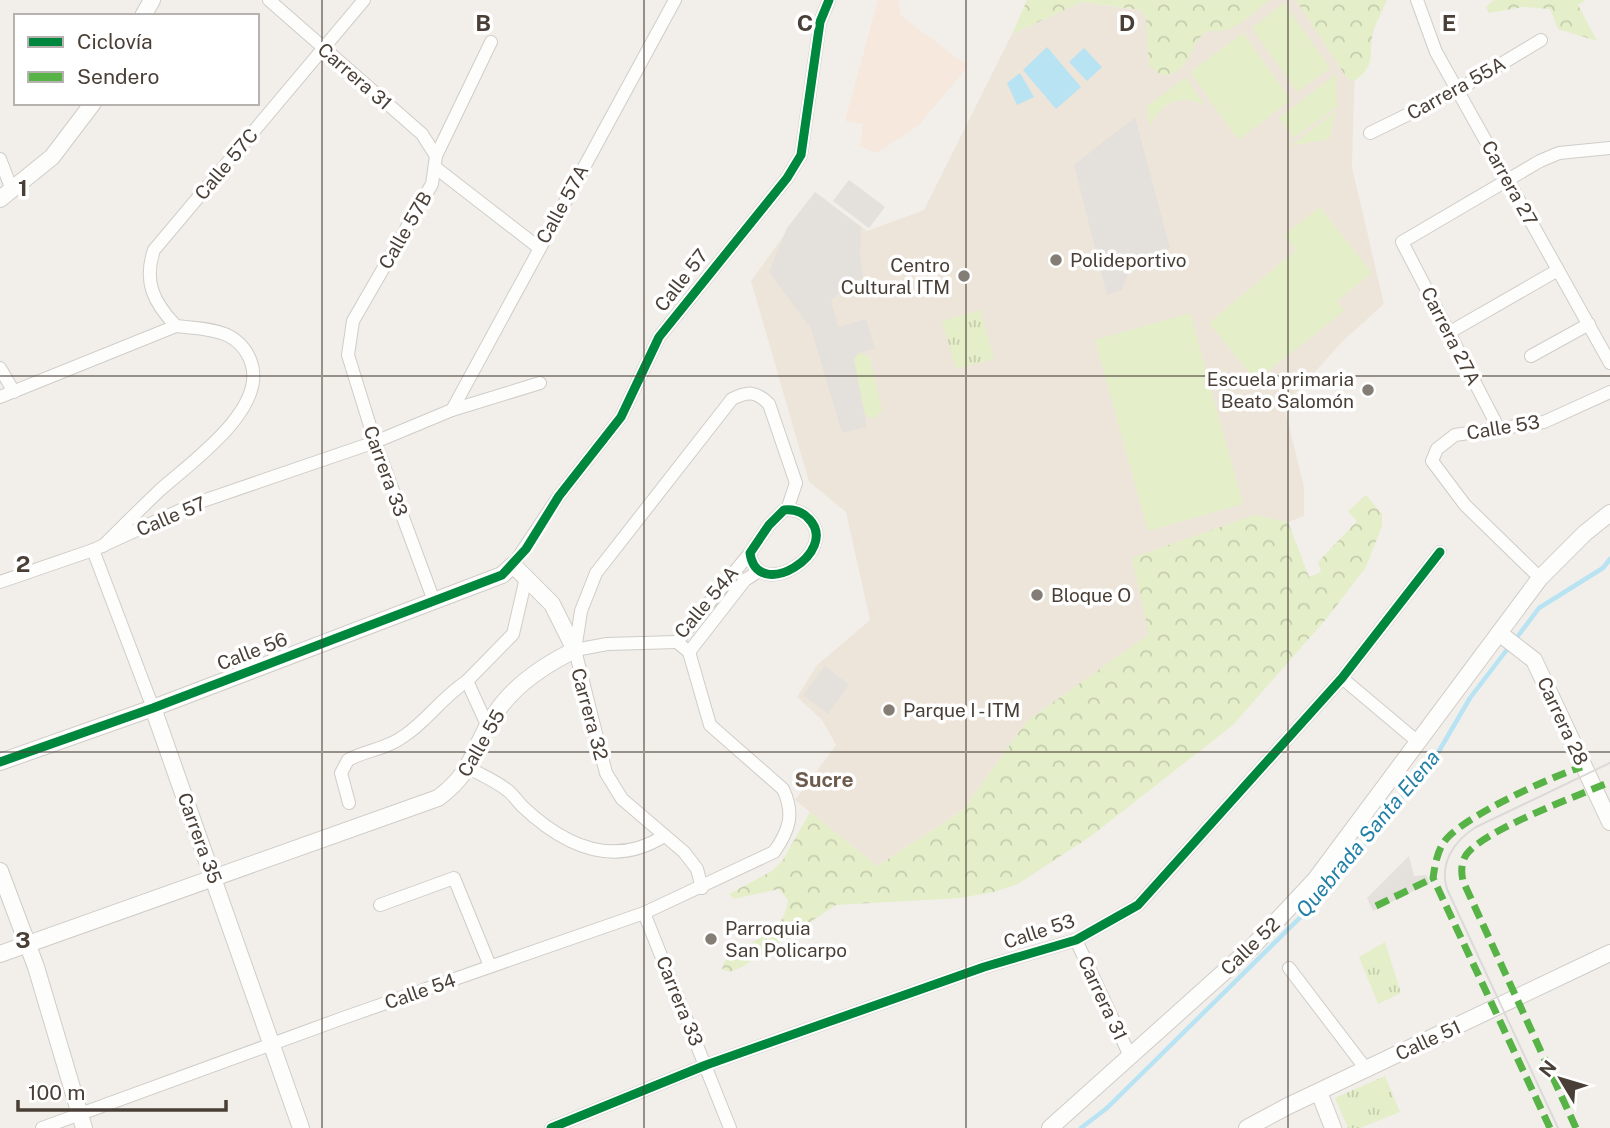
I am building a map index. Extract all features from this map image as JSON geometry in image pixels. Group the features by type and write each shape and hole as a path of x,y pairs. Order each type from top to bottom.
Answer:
{"street":[{"name":"Carrera 31","path":"269,0 422,134 436,162 538,247"},
{"name":"Calle 57C","path":"176,326 155,302 148,268 161,241 364,0"},
{"name":"Calle 57A","path":"452,410 538,247 675,0"},
{"name":"Calle 57","path":"513,565 559,496 621,417 659,337 787,178 801,155 820,22 829,0"},
{"name":"Carrera 27","path":"1417,0 1436,52 1610,363"},
{"name":"Carrera 55A","path":"1370,133 1458,90 1541,40"},
{"name":"Calle 57B","path":"348,340 353,321 432,184 436,162 491,42"},
{"path":"0,159 6,194 52,157 91,105"},
{"path":"1508,179 1559,153 1610,148"},
{"name":"Carrera 27A","path":"1500,431 1402,242 1508,179"},
{"path":"1450,332 1558,270"},
{"path":"1531,356 1588,324"},
{"path":"0,397 176,326 214,329 230,335 246,348 254,369 251,397 225,432 98,548"},
{"name":"Carrera 33","path":"348,340 348,355 375,442 434,601"},
{"path":"0,368 14,392"},
{"name":"Calle 57","path":"0,582 98,548 194,504 375,442 452,410 540,383"},
{"name":"Calle 53","path":"1540,578 1465,505 1435,469 1432,461 1437,449 1455,435 1500,431 1544,422 1610,392"},
{"path":"575,650 581,611 596,573 732,400 745,393 760,394 769,404 796,483 788,510 769,525 750,553 752,563 759,571 772,575 793,570 812,548 815,525 803,514 788,510"},
{"name":"Calle 52","path":"1050,1128 1252,946 1315,880 1502,635 1540,578 1575,542 1610,513"},
{"name":"Carrera 35","path":"98,548 301,1128"},
{"name":"Calle 53","path":"551,1128 706,1065 984,967 1076,940 1138,905 1342,678 1440,552"},
{"name":"Calle 54A","path":"575,650 607,644 677,642 750,553"},
{"name":"Carrera 32","path":"513,565 552,604 575,650 606,773 622,799 684,852 697,869 702,888"},
{"name":"Calle 56","path":"0,762 153,708 502,575 513,565"},
{"name":"Calle 54A","path":"689,652 745,580 759,571"},
{"path":"349,803 341,773 348,760 391,745 422,721 445,695 467,681 513,634 526,578"},
{"name":"Carrera 28","path":"1502,635 1521,648 1539,669 1610,822"},
{"path":"677,642 689,652"},
{"name":"Calle 55","path":"0,954 438,797 456,785 469,768 488,727 517,688 544,666 575,650"},
{"name":"Calle 54","path":"42,1128 82,1121 272,1044 644,913 774,852 786,835 791,816 783,789 710,726 689,652"},
{"path":"1342,678 1418,742"},
{"path":"467,681 488,727"},
{"path":"469,768 507,790 553,831 577,844 621,852 646,848 664,836"},
{"path":"0,871 27,945 82,1121"},
{"path":"380,905 454,878 490,966"},
{"name":"Carrera 33","path":"644,913 730,1128"},
{"name":"Carrera 31","path":"1076,940 1130,1056"},
{"name":"Calle 51","path":"1247,1128 1610,953"},
{"path":"1289,968 1366,1069"},
{"path":"1319,1092 1333,1128"}],"shaded area":[{"path":"878,0 899,0 900,15 968,66 918,126 876,153 860,146 863,124 845,121"},
{"path":"1227,0 1310,0 1355,65 1352,167 1384,304 1343,341 1284,406 1304,487 1304,516 1286,523 1254,516 1150,634 1027,721 963,810 877,866 795,800 836,745 822,720 797,697 817,665 870,620 846,512 809,482 751,281 815,192 867,231 924,210 1012,34 1082,2 1160,13"},
{"path":"1135,117 1170,248 1134,259 1122,290 1107,295 1074,165"},
{"path":"849,180 885,207 869,228 833,201"},
{"path":"815,192 861,227 863,277 831,300 838,327 866,319 875,349 858,353 854,359 867,427 842,433 811,329 769,272 787,228"},
{"path":"825,666 849,685 828,714 803,695"},
{"path":"1409,856 1414,876 1426,875 1430,883 1373,911 1367,898"}],"green space":[{"path":"1027,0 1270,0 1235,26 1202,35 1183,66 1170,74 1161,75 1149,65 1146,18 1141,10 1082,2 1012,34"},
{"path":"1296,0 1387,0 1373,32 1370,62 1365,72 1354,81 1347,78"},
{"path":"1494,0 1586,0 1578,5 1597,41 1558,29 1550,9 1523,7 1489,13 1486,7"},
{"path":"1284,3 1330,68 1297,92 1252,28"},
{"path":"1243,33 1291,100 1238,140 1190,72"},
{"path":"1336,74 1337,107 1294,138 1279,118"},
{"path":"1186,77 1205,106 1188,100 1172,102 1159,112 1151,127 1146,107"},
{"path":"1336,111 1329,139 1291,146"},
{"path":"1320,207 1372,273 1337,301 1344,311 1256,381 1209,323 1296,250 1284,235"},
{"path":"980,310 994,359 956,369 942,321"},
{"path":"1190,313 1243,504 1148,531 1095,340"},
{"path":"861,353 870,358 882,411 874,419 865,414 853,362 855,355"},
{"path":"1366,495 1382,514 1382,526 1366,567 1327,618 1233,725 1091,836 1018,884 994,892 960,898 836,905 742,967 730,972 722,969 735,951 767,934 776,926 784,915 788,900 779,889 734,899 729,894 772,871 783,860 810,812 877,866 963,810 1027,721 1149,634 1132,558 1254,515 1288,522 1309,577 1321,572 1318,562 1357,521 1348,511"},
{"path":"1385,942 1401,993 1378,1004 1359,957"},
{"path":"1385,1076 1400,1112 1360,1128 1348,1128 1335,1098"}],"water":[{"path":"1047,47 1081,87 1056,109 1023,70"},
{"path":"1084,48 1102,67 1087,81 1069,62"},
{"path":"1020,73 1034,97 1017,105 1007,83"}],"waterway":[{"name":"Quebrada Santa Elena","path":"1515,640 1539,608 1603,568 1610,559"},
{"name":"Quebrada Santa Elena","path":"1081,1128 1107,1108 1325,893 1439,751 1470,698 1509,647"}],"tram line":[{"path":"1558,1128 1447,889 1445,870 1455,846 1476,827 1610,763"}],"marked path":[{"path":"1550,1128 1433,878 1440,850 1453,832 1508,799 1582,767"},
{"path":"1576,1128 1463,881 1462,868 1466,855 1491,835 1610,782"},
{"path":"1376,906 1433,878"}],"cycle path":[{"path":"0,762 153,708 502,575 526,549 559,496 621,417 659,337 787,178 801,155 820,22 829,0"},
{"path":"784,510 798,511 809,519 816,532 814,545 806,558 794,568 767,574 756,568 750,553 769,525 784,510"},
{"path":"551,1128 706,1065 984,967 1076,940 1138,905 1342,678 1440,552"}],"place":[{"name":"Polideportivo","path":"1056,260"},
{"name":"Centro Cultural ITM","path":"964,276"},
{"name":"Escuela primaria Beato Salomón","path":"1368,390"},
{"name":"Bloque O","path":"1037,595"},
{"name":"Parque I - ITM","path":"889,710"},
{"name":"Parroquia San Policarpo","path":"711,939"}],"district":[{"name":"Sucre","path":"824,780"}]}
